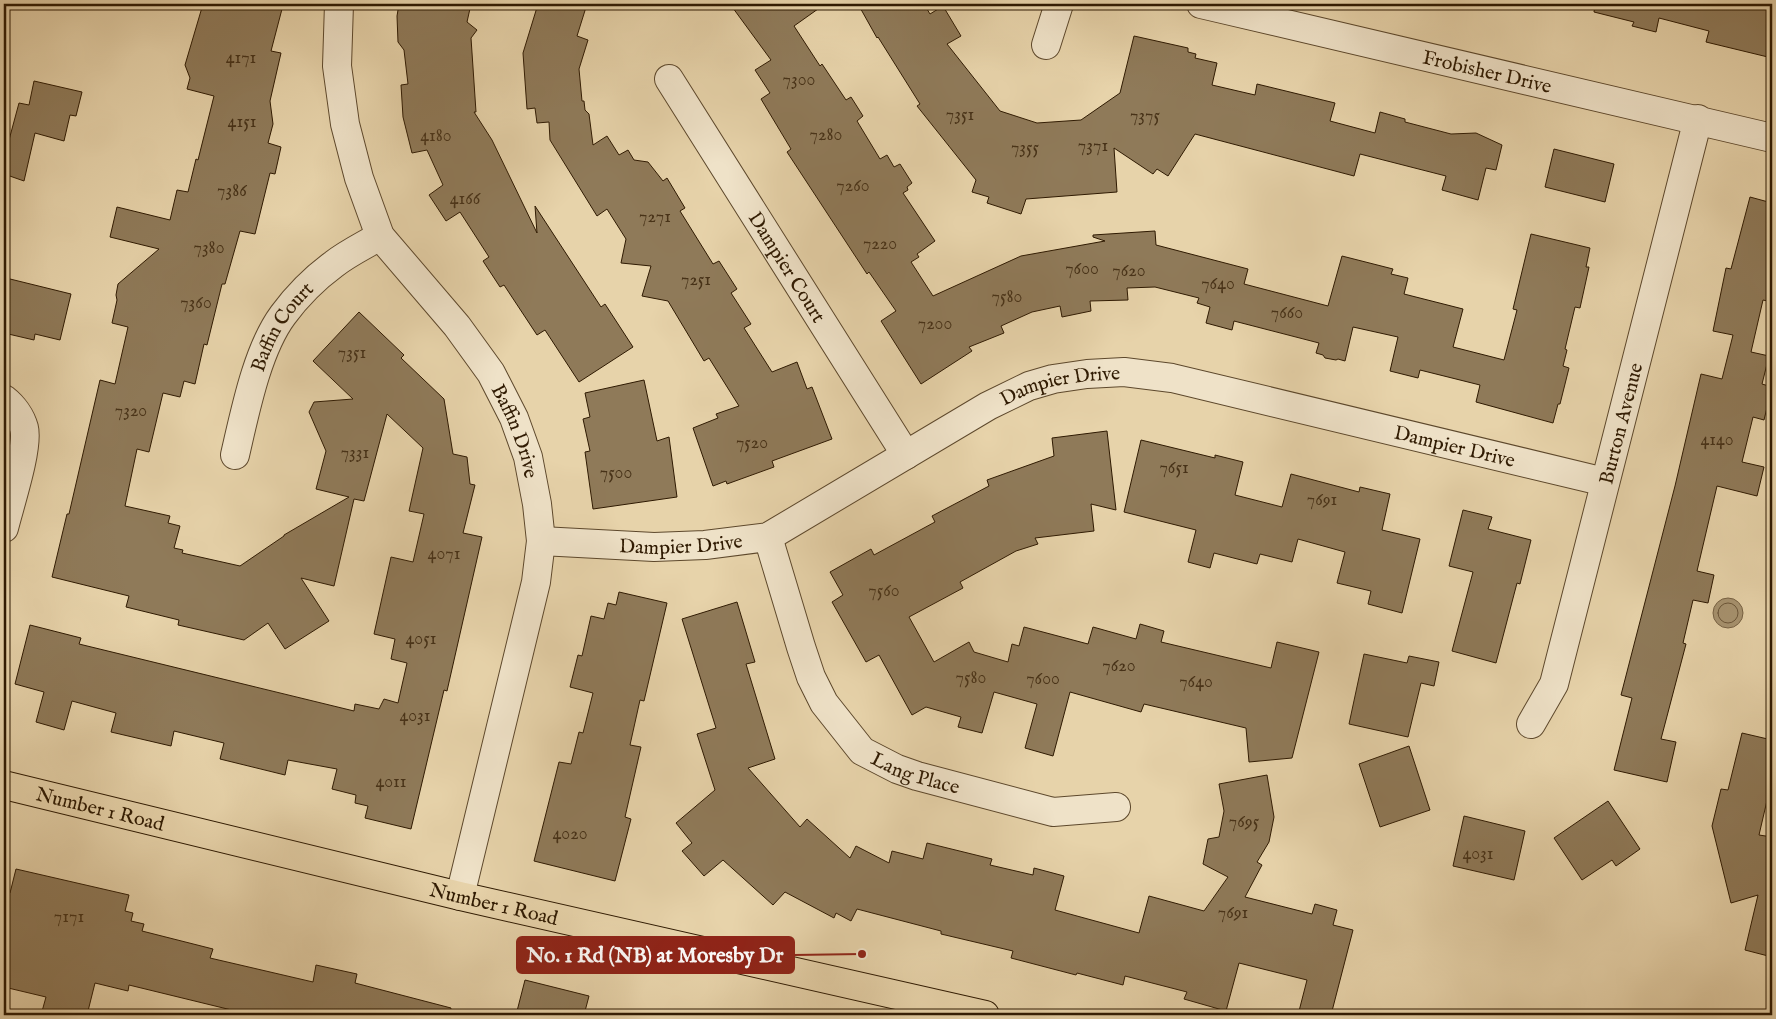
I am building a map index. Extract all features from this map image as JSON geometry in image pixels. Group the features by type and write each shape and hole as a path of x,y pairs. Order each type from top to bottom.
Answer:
{"main road":[{"name":"Number 1 Road","path":"4,785 460,896 982,1015"}],"street":[{"name":"Baffin Drive","path":"340,4 337,66 345,124 359,178 380,236 457,326 491,373 514,418 528,457 537,504 541,541 536,582 460,896"},
{"path":"1046,46 1059,4"},
{"name":"Frobisher Drive","path":"1201,4 1698,119 1772,138"},
{"name":"Dampier Court","path":"669,79 906,455"},
{"name":"Burton Avenue","path":"1531,724 1554,684 1698,119"},
{"name":"Baffin Court","path":"235,455 250,392 265,350 282,316 304,290 335,263 380,236"},
{"name":"Dampier Drive","path":"541,541 654,547 705,545 768,537 988,406 1029,386 1053,379 1087,374 1124,372 1172,378 1605,482"},
{"path":"4,399 14,409 24,429 24,445 4,528"},
{"name":"Lang Place","path":"768,537 811,677 824,703 862,751 897,769 917,776 1053,812 1116,808"}],"water":[{"path":"1728,598 1739,602 1743,613 1739,624 1728,628 1717,624 1713,613 1717,602"}],"building":[{"path":"203,4 262,4 282,9 271,51 281,53 270,101 273,124 268,143 281,147 275,174 270,173 255,234 240,231 225,284 222,284 207,345 204,344 195,384 184,381 180,397 163,393 149,452 137,449 125,506 170,516 168,523 180,526 174,548 183,550 182,553 240,566 284,535 349,497 316,489 326,451 309,412 314,402 353,399 313,361 359,312 404,355 401,358 444,399 453,454 467,457 470,484 475,485 463,533 482,537 447,691 444,690 411,829 365,818 368,806 355,803 356,795 332,789 337,769 288,760 285,775 220,759 224,743 174,731 171,746 111,732 116,713 72,701 64,730 36,722 44,692 15,684 30,625 81,638 79,644 354,711 355,704 379,709 384,699 398,703 407,663 391,659 395,639 374,634 391,557 413,562 424,514 409,511 423,448 387,414 364,501 354,499 334,586 301,578 329,621 285,649 268,623 244,640 178,625 179,620 126,607 129,596 52,577 67,514 69,514 100,380 115,384 128,327 112,323 118,284 159,249 110,237 117,207 170,220 177,190 188,192 196,159 198,160 214,96 187,89 190,78 185,65"},
{"path":"399,4 471,4 467,22 477,30 471,38 476,112 474,112 492,140 537,233 535,206 601,307 605,304 633,347 579,382 545,330 537,335 504,285 500,287 483,261 489,257 460,212 446,221 429,195 443,185 427,150 412,153 403,117 401,85 408,84 404,50 398,42 397,16"},
{"path":"538,4 587,4 577,36 588,40 579,69 582,101 584,101 585,110 589,114 593,145 607,136 619,155 628,150 634,160 648,162 663,181 667,178 685,208 680,211 713,264 719,261 737,289 731,293 751,324 744,328 772,372 797,362 807,389 812,387 832,439 772,461 774,467 727,484 726,481 713,486 693,428 718,418 716,414 739,406 709,358 704,361 668,301 642,296 651,266 621,263 626,239 607,209 597,216 550,140 549,122 537,123 535,108 527,109 523,53"},
{"path":"730,4 825,4 794,26 820,66 822,64 846,100 851,97 863,116 857,121 880,159 887,155 894,167 900,164 912,183 907,187 908,190 903,193 935,241 917,254 919,257 911,262 933,296 1021,256 1105,241 1093,237 1093,235 1155,231 1156,245 1248,269 1244,284 1328,306 1342,256 1393,269 1391,274 1408,278 1404,294 1463,309 1453,347 1504,360 1517,310 1513,309 1531,234 1590,248 1586,267 1589,267 1580,308 1575,307 1565,349 1567,350 1563,366 1569,368 1553,423 1476,402 1480,385 1420,370 1418,378 1390,371 1398,337 1353,327 1345,361 1325,358 1323,355 1316,353 1319,343 1234,321 1232,330 1206,323 1210,307 1197,303 1199,298 1155,287 1127,288 1128,300 1090,301 1091,311 1062,317 1060,306 1032,312 1001,326 1004,333 969,347 972,351 921,384 881,321 896,311 869,272 867,274 787,152 791,149 761,99 770,93 755,70 771,60"},
{"path":"858,4 924,4 930,14 943,6 961,36 947,44 1000,111 1037,123 1081,120 1120,93 1134,36 1188,48 1188,52 1196,54 1195,58 1217,63 1212,85 1255,95 1257,84 1335,103 1330,121 1375,133 1380,112 1405,119 1405,122 1451,134 1476,133 1502,145 1496,170 1486,168 1478,200 1442,190 1446,176 1360,154 1354,176 1195,134 1168,176 1157,169 1153,174 1114,148 1117,192 1026,199 1021,214 987,203 989,197 972,192 976,180 917,106 920,104 877,38"},
{"path":"1595,4 1772,4 1772,58 1706,42 1709,31 1659,18 1656,32 1632,26 1634,22 1594,12"},
{"path":"34,81 82,92 76,116 70,115 64,141 35,133 24,181 4,174 4,139 9,140 19,103 29,105"},
{"path":"1554,149 1614,164 1605,202 1545,187"},
{"path":"1750,197 1772,203 1772,302 1763,300 1751,352 1769,356 1762,384 1772,387 1764,420 1753,417 1742,462 1764,467 1757,496 1717,486 1697,571 1714,575 1708,603 1693,600 1683,643 1686,644 1661,739 1676,742 1667,782 1614,770 1632,698 1621,695 1675,486 1701,374 1722,379 1733,335 1713,331 1726,268 1731,269"},
{"path":"6,278 71,294 60,340 35,334 34,340 4,333 4,290"},
{"path":"644,380 657,441 669,437 677,497 593,509 585,452 590,451 583,419 590,417 585,393"},
{"path":"1107,431 1116,510 1091,504 1094,531 1035,538 1038,544 1016,551 960,582 963,588 909,617 934,662 969,642 974,652 1008,662 1012,644 1019,646 1024,627 1088,644 1093,627 1136,639 1140,624 1164,631 1161,642 1271,668 1277,642 1319,652 1292,758 1249,762 1246,728 1144,704 1141,712 1070,692 1053,756 1025,748 1037,704 994,692 982,733 958,727 961,717 926,707 912,715 879,655 866,662 832,602 843,595 830,572 871,549 874,555 935,522 932,516 989,486 987,480 1054,456 1052,438"},
{"path":"1141,440 1215,458 1215,455 1243,462 1235,495 1282,507 1291,474 1359,492 1360,487 1390,494 1382,530 1420,539 1402,613 1368,604 1371,591 1337,583 1345,552 1298,539 1292,562 1260,554 1257,564 1214,553 1210,568 1188,562 1196,530 1124,512"},
{"path":"1463,510 1492,517 1488,529 1531,540 1520,584 1517,583 1496,663 1452,651 1473,572 1449,566"},
{"path":"619,592 667,603 644,701 640,700 630,745 641,747 625,817 631,819 615,881 534,861 559,762 571,764 579,732 583,733 593,693 570,687 578,655 582,656 591,616 604,619 608,603 616,605"},
{"path":"737,602 755,662 746,664 775,759 748,768 800,827 807,819 850,858 856,846 889,863 892,851 923,859 927,843 992,859 990,865 1033,875 1034,868 1064,876 1055,910 1139,933 1149,896 1204,911 1228,877 1203,864 1208,839 1219,837 1224,811 1219,784 1267,775 1274,817 1269,842 1257,862 1262,865 1245,897 1312,914 1315,904 1337,910 1333,925 1353,930 1331,1015 1298,1015 1307,980 1239,963 1226,1011 1184,999 1187,992 1125,976 1123,985 1077,973 1076,975 1011,958 1013,951 941,934 941,931 857,909 851,921 836,913 834,918 785,892 773,905 723,860 704,876 682,851 692,843 676,823 715,790 697,734 716,728 682,619"},
{"path":"1364,654 1407,663 1409,656 1439,662 1434,686 1421,683 1408,737 1349,724"},
{"path":"1742,733 1772,740 1772,779 1759,835 1772,837 1772,957 1745,950 1758,895 1731,903 1712,826 1721,789 1728,790"},
{"path":"1409,746 1430,810 1380,827 1359,764"},
{"path":"1608,801 1640,849 1616,866 1612,860 1582,880 1554,838"},
{"path":"1464,816 1525,831 1514,880 1453,866"},
{"path":"16,869 129,895 125,911 133,913 131,921 144,924 142,931 213,949 210,958 313,982 316,965 357,974 355,983 451,1008 450,1015 252,1015 129,985 128,991 95,983 87,1015 41,1015 46,997 4,987 4,891 10,893"},
{"path":"525,980 589,996 584,1015 516,1015"}],"place":[{"name":"No. 1 Rd (NB) at Moresby Dr","path":"862,954"}]}
